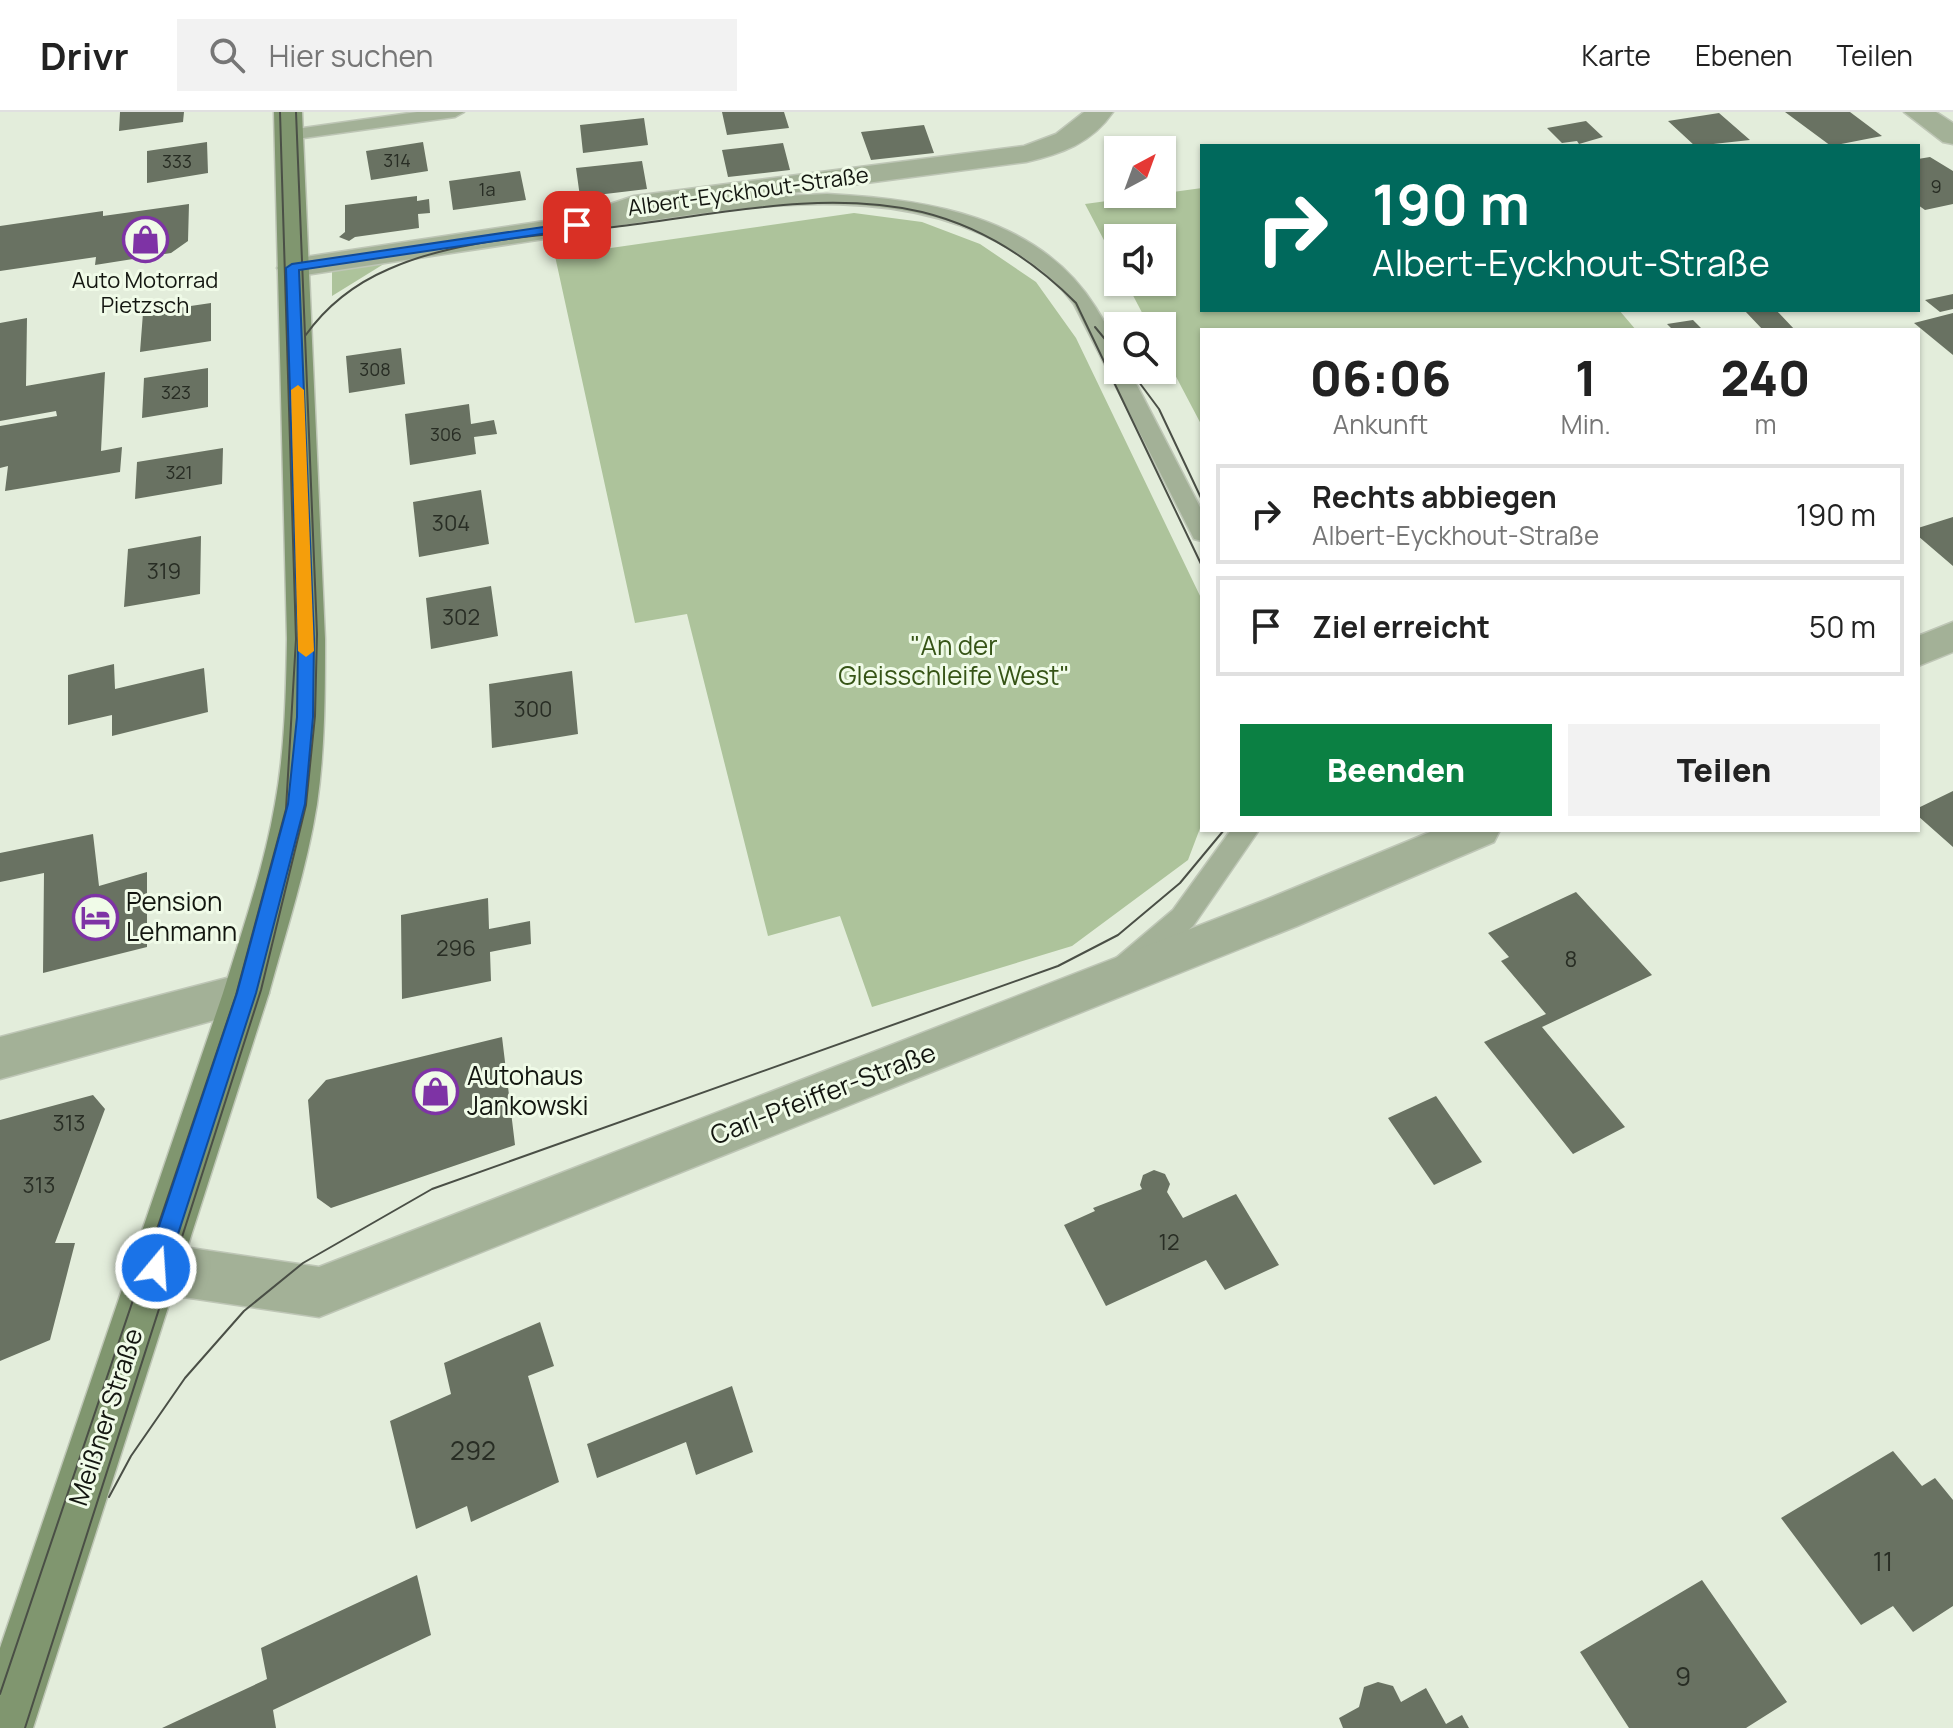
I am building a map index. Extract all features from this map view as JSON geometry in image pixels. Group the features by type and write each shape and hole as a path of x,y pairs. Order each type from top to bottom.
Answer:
{"main road":[{"name":"Meißner Straße","path":"3,1728 246,993 296,804 305,717 306,639 288,124"}],"street":[{"name":"Albert-Eyckhout-Straße","path":"292,268 577,225 634,205 1026,154 1060,145 1078,135 1099,112"},
{"path":"1918,112 1953,136"},
{"path":"1920,651 1953,636"},
{"name":"Carl-Pfeiffer-Straße","path":"156,1268 319,1292 1109,981 1474,832"},
{"path":"0,1058 246,993"}],"lane":[{"path":"288,124 455,112"},
{"path":"577,225 808,199 887,201 936,209 1017,242 1057,272 1089,312 1104,341"},
{"path":"1126,384 1200,529"},
{"path":"1109,981 1183,918 1245,832"}],"green space":[{"path":"1200,188 1200,312 1621,312 1634,328 1200,328 1200,422 1176,377 1176,312 1142,312 1133,296 1176,296 1176,224 1104,224 1104,240 1085,204 1104,201 1104,208 1176,208 1176,192"},
{"name":"\"An der Gleisschleife West\"","path":"854,213 922,222 980,244 1036,282 1076,338 1200,596 1200,828 1188,860 1072,946 872,1007 840,916 768,936 687,614 635,623 555,256"},
{"path":"387,262 332,296 332,271"}],"building":[{"path":"120,112 184,112 183,122 119,131"},
{"path":"722,112 784,112 789,128 727,135"},
{"path":"1785,112 1850,112 1882,136 1841,144 1828,144"},
{"path":"1719,113 1750,140 1693,144 1668,121"},
{"path":"644,118 648,145 583,153 580,125"},
{"path":"1586,121 1603,137 1579,144 1577,141 1562,143 1547,128"},
{"path":"924,125 934,153 871,160 861,132"},
{"path":"207,142 208,173 147,183 147,151"},
{"path":"423,142 428,171 371,180 366,151"},
{"path":"783,143 790,170 728,177 722,150"},
{"path":"1930,157 1953,171 1953,204 1925,210 1920,206 1920,159"},
{"path":"642,161 647,189 580,197 576,168"},
{"path":"520,171 526,200 453,210 449,181"},
{"path":"417,196 417,201 429,199 430,213 418,214 419,228 355,237 349,241 339,237 345,232 345,205"},
{"name":"Auto Motorrad Pietzsch","path":"189,204 188,241 171,253 95,265 96,257 0,271 0,226 103,211 103,216"},
{"path":"1953,294 1953,309 1940,312 1925,300"},
{"path":"211,303 211,341 140,352 143,313"},
{"path":"1746,312 1778,312 1793,328 1761,328"},
{"path":"1953,313 1953,355 1914,323"},
{"path":"27,318 26,386 105,372 101,451 122,447 120,472 5,491 8,466 0,468 0,426 57,416 56,411 0,421 0,323"},
{"path":"1693,320 1701,328 1671,328 1667,324"},
{"path":"401,348 405,384 349,393 346,356"},
{"path":"208,368 208,407 142,418 144,378"},
{"path":"469,404 471,424 494,420 497,434 474,437 476,454 410,465 405,414"},
{"path":"223,448 222,484 135,499 137,462"},
{"path":"481,490 489,544 419,557 413,502"},
{"path":"1953,517 1953,566 1920,538 1920,527"},
{"path":"201,536 200,594 124,607 128,549"},
{"path":"491,586 498,636 431,649 426,598"},
{"path":"114,664 115,689 204,668 208,712 112,736 112,715 68,725 68,675"},
{"path":"572,671 578,734 492,748 489,684"},
{"path":"1953,791 1953,847 1920,818 1920,807"},
{"name":"Pension Lehmann","path":"93,834 99,886 147,872 147,947 43,973 44,873 0,882 0,853"},
{"path":"1576,892 1652,975 1542,1027 1625,1127 1573,1154 1484,1042 1546,1014 1501,961 1509,957 1488,933"},
{"path":"488,898 489,929 530,921 531,944 490,952 491,981 402,999 401,915"},
{"path":"502,1037 515,1145 331,1208 317,1198 308,1100 326,1080"},
{"path":"93,1095 105,1109 55,1243 75,1243 50,1340 0,1361 0,1120"},
{"path":"1436,1096 1482,1162 1434,1185 1388,1118"},
{"path":"1154,1170 1165,1174 1170,1184 1167,1192 1183,1218 1236,1194 1279,1265 1225,1290 1206,1260 1106,1306 1064,1225 1095,1211 1093,1208 1142,1189 1143,1175"},
{"path":"540,1322 554,1366 528,1376 559,1482 471,1522 467,1506 416,1529 390,1421 451,1394 444,1363"},
{"path":"732,1386 753,1452 696,1475 686,1442 597,1478 587,1444"},
{"path":"1893,1451 1922,1486 1935,1478 1953,1500 1953,1606 1913,1632 1893,1606 1861,1625 1781,1518"},
{"path":"417,1575 431,1635 273,1710 276,1728 162,1728 267,1679 261,1648"},
{"path":"1702,1580 1787,1702 1746,1728 1629,1728 1580,1652"},
{"path":"1378,1682 1393,1686 1401,1702 1426,1688 1446,1724 1462,1715 1469,1728 1343,1728 1339,1718 1359,1707 1364,1687"}],"tram line":[{"path":"0,1694 236,995 286,809 296,639 280,112"},
{"path":"296,112 305,336"},
{"path":"305,336 332,305 364,281 416,259 471,245 807,203 884,206 922,212 966,226 1005,247 1042,272 1076,303 1200,562"},
{"path":"1095,327 1104,338"},
{"path":"25,1728 261,990 306,805 315,716 317,634 305,336"},
{"path":"1140,384 1159,409 1200,496"},
{"path":"109,1497 131,1456 185,1378 244,1311 303,1263 432,1189 1058,966 1118,935 1180,883 1222,832"}],"slow traffic":[{"path":"298,390 306,651"}],"place":[{"name":"Auto Motorrad Pietzsch","path":"145,239"},
{"name":"Pension Lehmann","path":"95,917"},
{"name":"Autohaus Jankowski","path":"436,1091"}],"route":[{"path":"156,1268 246,993 275,893 296,804 305,717 306,639 292,268 577,225"}]}
